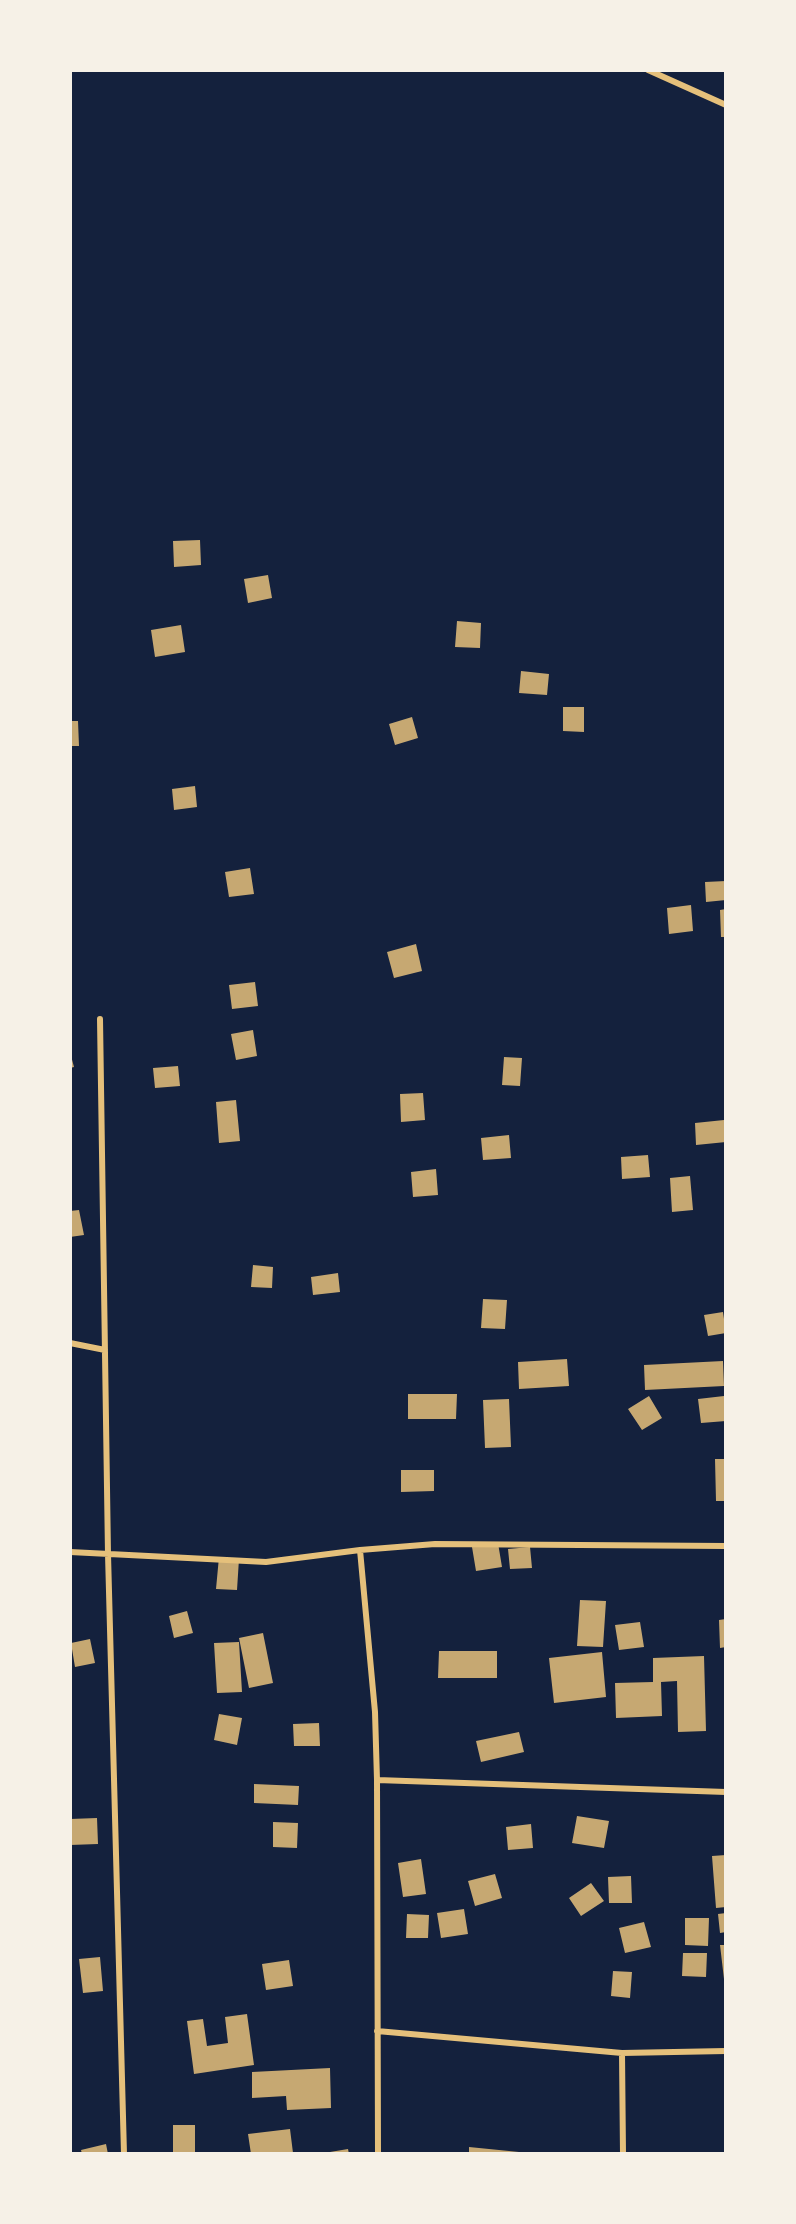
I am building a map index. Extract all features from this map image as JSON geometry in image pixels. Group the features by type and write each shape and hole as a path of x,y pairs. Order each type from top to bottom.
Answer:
{"street":[{"path":"648,70 726,105"},
{"path":"100,1019 108,1554 124,2154"},
{"path":"70,1343 105,1350"},
{"path":"70,1552 266,1562 360,1550 435,1544 726,1546"},
{"path":"360,1550 375,1712 378,2154"},
{"path":"377,1780 726,1792"},
{"path":"376,2031 622,2053 726,2051"},
{"path":"622,2053 623,2154"}],"building":[{"path":"200,540 201,565 174,567 173,541"},
{"path":"268,575 272,598 248,603 244,579"},
{"path":"457,621 481,623 480,648 455,647"},
{"path":"181,625 185,652 155,657 151,630"},
{"path":"521,671 549,674 547,695 519,693"},
{"path":"563,707 584,707 584,732 563,731"},
{"path":"412,717 418,738 395,745 389,724"},
{"path":"70,721 78,721 79,746 70,746"},
{"path":"195,786 197,807 174,810 172,789"},
{"path":"250,868 254,894 229,897 225,872"},
{"path":"726,881 726,900 706,902 705,882"},
{"path":"691,905 693,931 669,934 667,908"},
{"path":"726,909 726,937 721,937 720,910"},
{"path":"416,944 422,971 394,978 387,952"},
{"path":"255,982 258,1006 232,1009 229,985"},
{"path":"253,1030 257,1056 236,1060 231,1034"},
{"path":"70,1052 74,1067 70,1068"},
{"path":"504,1057 522,1058 520,1086 502,1085"},
{"path":"178,1066 180,1086 155,1088 153,1068"},
{"path":"423,1093 425,1120 401,1122 400,1094"},
{"path":"236,1100 240,1141 219,1143 216,1102"},
{"path":"724,1120 726,1142 696,1145 695,1123"},
{"path":"509,1135 511,1158 483,1160 481,1138"},
{"path":"648,1155 650,1177 622,1179 621,1157"},
{"path":"436,1169 438,1195 413,1197 411,1172"},
{"path":"690,1176 693,1210 672,1212 670,1178"},
{"path":"79,1210 84,1235 70,1237 70,1211"},
{"path":"253,1265 273,1267 272,1288 251,1287"},
{"path":"338,1273 340,1292 313,1295 311,1277"},
{"path":"483,1299 507,1300 505,1329 481,1328"},
{"path":"723,1312 726,1333 708,1336 704,1315"},
{"path":"567,1359 569,1386 519,1389 518,1362"},
{"path":"723,1361 724,1386 645,1390 644,1365"},
{"path":"408,1394 457,1394 456,1419 408,1419"},
{"path":"649,1396 662,1418 642,1430 628,1409"},
{"path":"724,1396 726,1421 701,1423 698,1399"},
{"path":"509,1399 511,1447 485,1448 483,1400"},
{"path":"715,1459 726,1459 726,1501 716,1501"},
{"path":"401,1470 434,1470 434,1491 401,1492"},
{"path":"498,1543 502,1567 476,1571 472,1547"},
{"path":"530,1547 532,1568 510,1569 508,1549"},
{"path":"219,1557 239,1559 237,1590 216,1589"},
{"path":"580,1600 606,1601 603,1647 577,1646"},
{"path":"187,1611 193,1633 174,1638 169,1616"},
{"path":"726,1619 726,1647 720,1648 719,1620"},
{"path":"640,1622 644,1647 619,1650 615,1625"},
{"path":"263,1633 273,1683 249,1688 239,1638"},
{"path":"90,1639 95,1663 75,1667 71,1643"},
{"path":"239,1642 242,1692 217,1693 214,1643"},
{"path":"439,1651 497,1651 497,1678 438,1678"},
{"path":"602,1652 606,1697 554,1703 549,1658"},
{"path":"704,1656 706,1731 678,1732 677,1681 661,1682 662,1716 616,1718 615,1683 653,1682 653,1658"},
{"path":"219,1714 242,1718 237,1745 214,1740"},
{"path":"319,1723 320,1746 294,1746 293,1724"},
{"path":"519,1732 524,1752 481,1762 476,1741"},
{"path":"254,1784 299,1786 298,1805 254,1803"},
{"path":"577,1816 609,1821 604,1848 572,1843"},
{"path":"97,1818 98,1844 70,1845 70,1819"},
{"path":"273,1822 298,1823 297,1848 273,1847"},
{"path":"531,1824 533,1848 508,1850 506,1827"},
{"path":"726,1855 726,1907 716,1908 712,1856"},
{"path":"421,1859 426,1894 403,1897 398,1863"},
{"path":"495,1874 502,1898 475,1906 468,1881"},
{"path":"631,1876 632,1903 609,1903 608,1877"},
{"path":"591,1883 604,1901 581,1916 569,1898"},
{"path":"464,1909 468,1934 441,1938 437,1913"},
{"path":"726,1913 726,1932 720,1933 718,1914"},
{"path":"407,1914 429,1915 428,1938 406,1938"},
{"path":"685,1918 709,1918 708,1946 685,1945"},
{"path":"644,1922 651,1947 625,1953 619,1928"},
{"path":"720,1945 726,1945 726,1979 724,1979"},
{"path":"683,1953 707,1953 706,1977 682,1976"},
{"path":"100,1957 103,1991 83,1993 79,1959"},
{"path":"289,1960 293,1986 266,1990 262,1964"},
{"path":"613,1971 632,1972 630,1998 611,1996"},
{"path":"247,2014 254,2065 194,2074 187,2021 203,2019 207,2046 228,2043 225,2017"},
{"path":"330,2068 331,2108 287,2110 286,2096 252,2098 252,2072"},
{"path":"173,2125 195,2125 195,2154 173,2154"},
{"path":"290,2129 293,2153 251,2154 248,2134"},
{"path":"106,2144 108,2154 82,2154 81,2150"},
{"path":"469,2147 519,2152 519,2154 469,2154"},
{"path":"348,2149 349,2154 330,2154 330,2152"}]}
